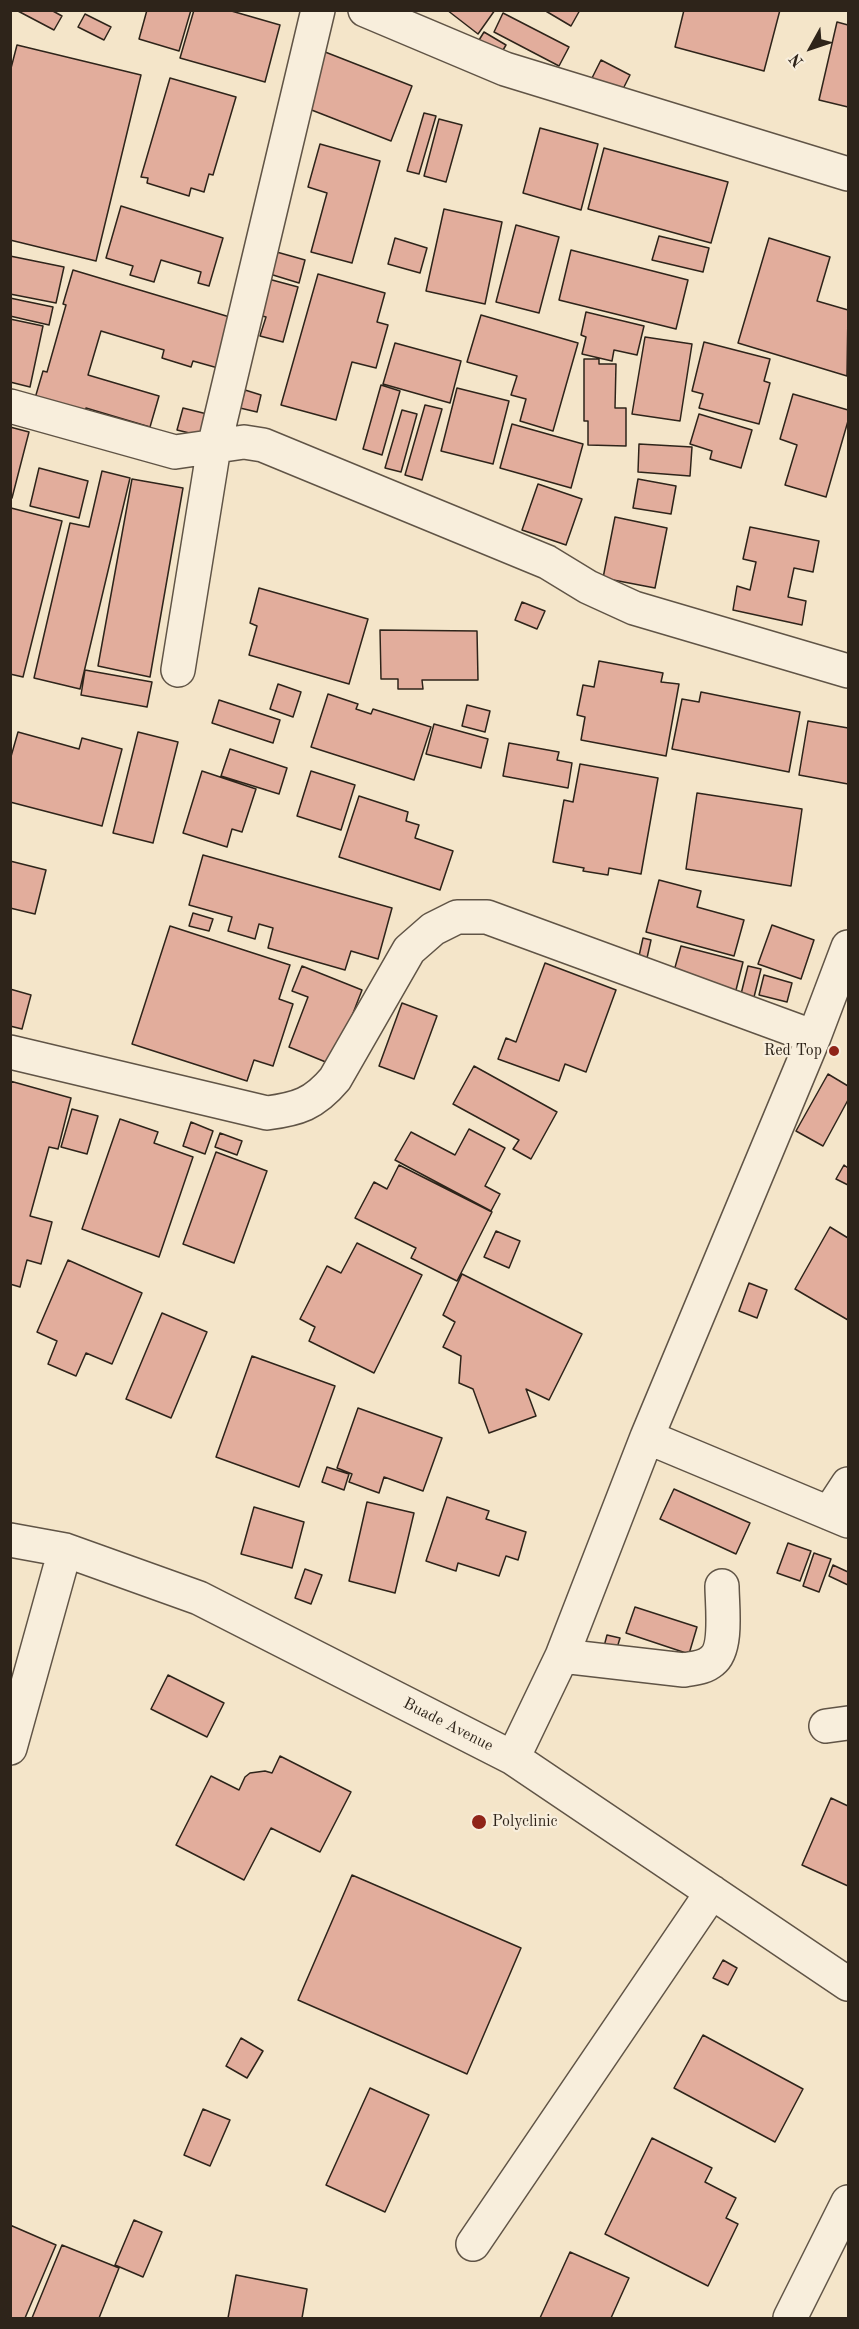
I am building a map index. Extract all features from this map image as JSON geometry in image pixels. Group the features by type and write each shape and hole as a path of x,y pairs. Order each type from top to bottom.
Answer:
{"street":[{"path":"178,670 214,447 318,10"},
{"path":"365,10 505,69 849,174"},
{"path":"10,406 175,452 244,442 263,445 548,562 588,587 634,608 849,671"},
{"path":"10,1052 267,1113 293,1110 307,1104 324,1092 335,1079 409,950 433,929 457,917 487,917 814,1037"},
{"path":"513,1758 562,1656 647,1437 814,1037 849,947"},
{"path":"647,1437 839,1517 849,1484"},
{"name":"Buade Avenue","path":"10,1540 65,1550 199,1598 513,1758 849,1984"},
{"path":"10,1748 65,1550"},
{"path":"562,1656 684,1670 714,1661 722,1646 722,1586"},
{"path":"473,2244 712,1892"},
{"path":"790,2319 849,2202"}],"building":[{"path":"16,10 51,10 62,16 54,30"},
{"path":"147,10 191,10 179,51 139,39"},
{"path":"194,10 228,10 280,25 265,82 180,58"},
{"path":"447,10 495,10 478,34"},
{"path":"544,10 580,10 571,26"},
{"path":"684,10 780,10 764,71 675,47"},
{"path":"503,13 569,47 559,66 494,32"},
{"path":"85,14 111,27 104,40 78,27"},
{"path":"837,22 848,25 848,107 819,100"},
{"path":"484,32 506,45 499,57 476,45"},
{"path":"17,45 141,75 96,261 10,240 10,72"},
{"path":"320,50 412,86 391,141 309,109"},
{"path":"601,60 630,75 621,93 592,78"},
{"path":"170,78 236,97 213,175 209,174 204,192 191,188 189,196 147,183 148,178 141,177"},
{"path":"424,113 436,116 419,174 407,171"},
{"path":"439,119 462,125 446,182 424,176"},
{"path":"540,128 598,144 581,210 523,193"},
{"path":"320,144 380,161 352,263 311,252 327,193 308,187"},
{"path":"604,148 728,182 711,243 588,209"},
{"path":"121,206 223,238 209,286 198,283 201,272 161,260 154,282 130,275 133,266 106,258"},
{"path":"444,209 502,222 485,304 426,291"},
{"path":"516,225 559,237 539,313 496,302"},
{"path":"659,236 709,248 703,272 652,260"},
{"path":"395,238 427,248 420,273 388,264"},
{"path":"769,238 830,257 817,301 848,310 847,376 738,343"},
{"path":"266,249 305,260 299,283 260,271"},
{"path":"571,250 688,280 676,329 559,300"},
{"path":"10,256 64,267 56,303 10,294"},
{"path":"73,270 233,318 218,368 193,361 191,367 162,358 164,350 101,331 88,375 159,396 150,427 86,408 82,419 33,405 43,371 47,372 66,305 63,304"},
{"path":"318,274 385,293 377,322 388,325 376,368 352,362 336,420 281,405"},
{"path":"261,277 298,287 283,342 260,336 266,317 255,314"},
{"path":"10,298 53,307 49,325 10,316"},
{"path":"586,312 644,326 637,355 614,350 612,361 582,354 586,337 581,335"},
{"path":"481,315 578,343 553,431 520,421 526,399 511,395 517,376 467,362"},
{"path":"10,319 43,326 30,387 10,382"},
{"path":"645,337 692,344 680,421 632,414"},
{"path":"704,342 770,359 764,381 770,383 759,424 699,408 703,394 692,391"},
{"path":"395,343 461,361 450,403 383,384"},
{"path":"584,359 599,359 599,364 616,364 615,408 626,408 626,446 588,445 588,421 584,421"},
{"path":"381,385 400,391 382,455 363,449"},
{"path":"457,388 509,401 493,464 441,451"},
{"path":"245,390 261,395 257,412 240,408"},
{"path":"793,394 848,410 848,421 826,497 785,485 797,445 780,439"},
{"path":"425,405 442,409 422,480 405,475"},
{"path":"183,408 207,414 202,436 177,430"},
{"path":"402,410 417,414 401,472 385,468"},
{"path":"699,414 752,430 741,468 710,459 712,451 690,444"},
{"path":"512,424 583,444 571,488 500,468"},
{"path":"10,427 29,432 12,498 10,498"},
{"path":"639,444 692,447 690,476 638,472"},
{"path":"39,468 88,481 79,518 30,506"},
{"path":"102,471 130,478 80,689 34,678 70,523 89,527"},
{"path":"132,479 183,488 150,677 98,666"},
{"path":"638,479 676,486 671,514 633,508"},
{"path":"538,484 582,499 566,545 522,530"},
{"path":"11,508 62,521 23,677 10,674"},
{"path":"615,517 667,528 655,588 603,578"},
{"path":"750,527 819,541 813,572 794,568 788,597 806,601 802,625 733,610 737,586 750,590 756,562 743,559"},
{"path":"259,588 368,619 349,684 249,655 257,626 250,623"},
{"path":"522,602 545,611 537,629 515,620"},
{"path":"380,630 477,631 478,680 422,680 423,689 398,689 398,679 381,679"},
{"path":"599,661 663,673 661,682 679,684 666,756 581,740 585,717 577,715 583,685 594,687"},
{"path":"85,670 152,682 147,707 81,695"},
{"path":"278,684 301,692 293,717 270,709"},
{"path":"701,692 800,712 789,772 672,749 682,699 699,702"},
{"path":"328,694 358,704 356,709 371,714 373,709 431,727 414,780 311,747"},
{"path":"219,700 280,720 273,743 212,723"},
{"path":"467,705 490,711 485,732 462,726"},
{"path":"808,721 848,728 848,784 799,775"},
{"path":"434,724 488,739 481,768 426,754"},
{"path":"18,732 79,749 82,738 122,749 102,826 10,802 10,760"},
{"path":"138,732 178,742 153,843 113,833"},
{"path":"509,743 559,752 557,760 572,763 568,788 503,776"},
{"path":"230,749 287,768 279,794 221,776"},
{"path":"580,764 658,778 641,874 609,868 608,875 583,871 584,868 553,862 564,800 573,802"},
{"path":"202,771 256,789 242,832 232,829 227,847 183,833"},
{"path":"311,771 355,785 341,830 297,816"},
{"path":"697,793 802,809 791,886 686,869"},
{"path":"359,796 408,812 406,821 419,825 415,838 453,851 440,890 339,857"},
{"path":"203,855 392,908 378,959 351,951 345,970 268,948 273,928 259,924 255,939 228,931 232,917 189,905"},
{"path":"10,861 46,870 35,914 10,908"},
{"path":"659,880 701,891 697,907 744,920 734,956 646,932"},
{"path":"193,913 213,919 209,931 189,926"},
{"path":"772,925 814,940 801,979 758,964"},
{"path":"170,926 290,965 279,999 293,1004 273,1066 254,1060 247,1081 132,1044"},
{"path":"643,938 651,940 647,958 639,956"},
{"path":"681,946 743,962 735,994 672,978"},
{"path":"545,963 616,990 586,1072 565,1064 559,1081 498,1059 506,1038 516,1042"},
{"path":"302,966 362,990 333,1065 289,1047 308,997 292,991"},
{"path":"748,966 761,969 753,1001 740,998"},
{"path":"764,975 792,983 787,1002 759,995"},
{"path":"10,989 31,995 22,1029 10,1026"},
{"path":"402,1003 437,1016 414,1079 379,1066"},
{"path":"474,1066 557,1112 531,1159 513,1149 519,1140 453,1104"},
{"path":"828,1074 848,1086 848,1100 823,1146 796,1131"},
{"path":"10,1081 71,1098 58,1149 49,1147 30,1216 52,1222 41,1264 27,1260 20,1287 10,1284"},
{"path":"72,1109 98,1116 87,1154 61,1147"},
{"path":"120,1119 158,1132 154,1143 193,1157 159,1257 82,1229"},
{"path":"191,1122 213,1131 205,1154 183,1146"},
{"path":"469,1129 505,1148 485,1186 500,1194 491,1211 395,1160 411,1132 455,1155"},
{"path":"220,1133 242,1141 237,1155 215,1147"},
{"path":"216,1152 267,1171 234,1263 183,1244"},
{"path":"399,1165 492,1212 457,1281 411,1258 416,1248 355,1218 374,1182 387,1189"},
{"path":"844,1165 848,1168 848,1185 836,1179"},
{"path":"830,1227 848,1238 848,1320 795,1289"},
{"path":"496,1231 520,1241 509,1268 484,1257"},
{"path":"357,1243 422,1275 374,1373 309,1341 315,1327 300,1319 327,1266 341,1273"},
{"path":"68,1260 142,1293 112,1364 86,1353 76,1376 48,1364 57,1341 37,1332"},
{"path":"462,1274 582,1334 549,1400 526,1389 536,1416 489,1433 473,1389 459,1383 461,1356 443,1347 455,1322 443,1315"},
{"path":"749,1283 767,1290 757,1318 739,1311"},
{"path":"162,1313 207,1332 171,1418 126,1399"},
{"path":"252,1356 335,1386 299,1487 216,1457"},
{"path":"358,1408 442,1438 423,1491 384,1477 379,1493 349,1482 352,1474 337,1468"},
{"path":"327,1467 349,1474 344,1490 322,1482"},
{"path":"674,1489 750,1523 736,1554 660,1519"},
{"path":"447,1497 489,1511 486,1519 526,1532 518,1560 506,1556 499,1576 458,1563 456,1571 426,1561"},
{"path":"367,1502 414,1513 395,1593 349,1581"},
{"path":"254,1507 304,1522 292,1568 241,1554"},
{"path":"788,1543 811,1551 800,1581 777,1573"},
{"path":"814,1553 831,1559 819,1592 803,1586"},
{"path":"833,1565 848,1572 848,1585 829,1576"},
{"path":"305,1569 322,1575 311,1604 295,1598"},
{"path":"635,1607 697,1627 689,1654 626,1633"},
{"path":"607,1635 620,1638 614,1658 602,1654"},
{"path":"168,1675 224,1703 207,1737 151,1709"},
{"path":"280,1756 351,1792 320,1852 271,1828 244,1880 176,1845 211,1776 239,1790 245,1777 250,1773 265,1771 272,1773"},
{"path":"831,1798 848,1806 848,1886 802,1865"},
{"path":"352,1875 521,1948 467,2074 298,2000"},
{"path":"723,1960 737,1968 728,1985 713,1978"},
{"path":"703,2035 803,2089 775,2142 674,2088"},
{"path":"241,2038 263,2051 247,2078 226,2066"},
{"path":"370,2088 429,2115 385,2212 326,2185"},
{"path":"203,2109 230,2120 210,2166 184,2155"},
{"path":"652,2138 712,2168 705,2182 736,2198 726,2218 738,2224 708,2286 605,2234"},
{"path":"134,2220 162,2232 143,2277 115,2265"},
{"path":"10,2225 56,2245 25,2318 10,2318"},
{"path":"62,2245 119,2268 99,2318 32,2318"},
{"path":"570,2252 629,2278 611,2318 540,2318"},
{"path":"236,2275 307,2289 302,2318 228,2318"}],"place":[{"name":"Red Top","path":"834,1051"},
{"name":"Polyclinic","path":"479,1822"}]}
